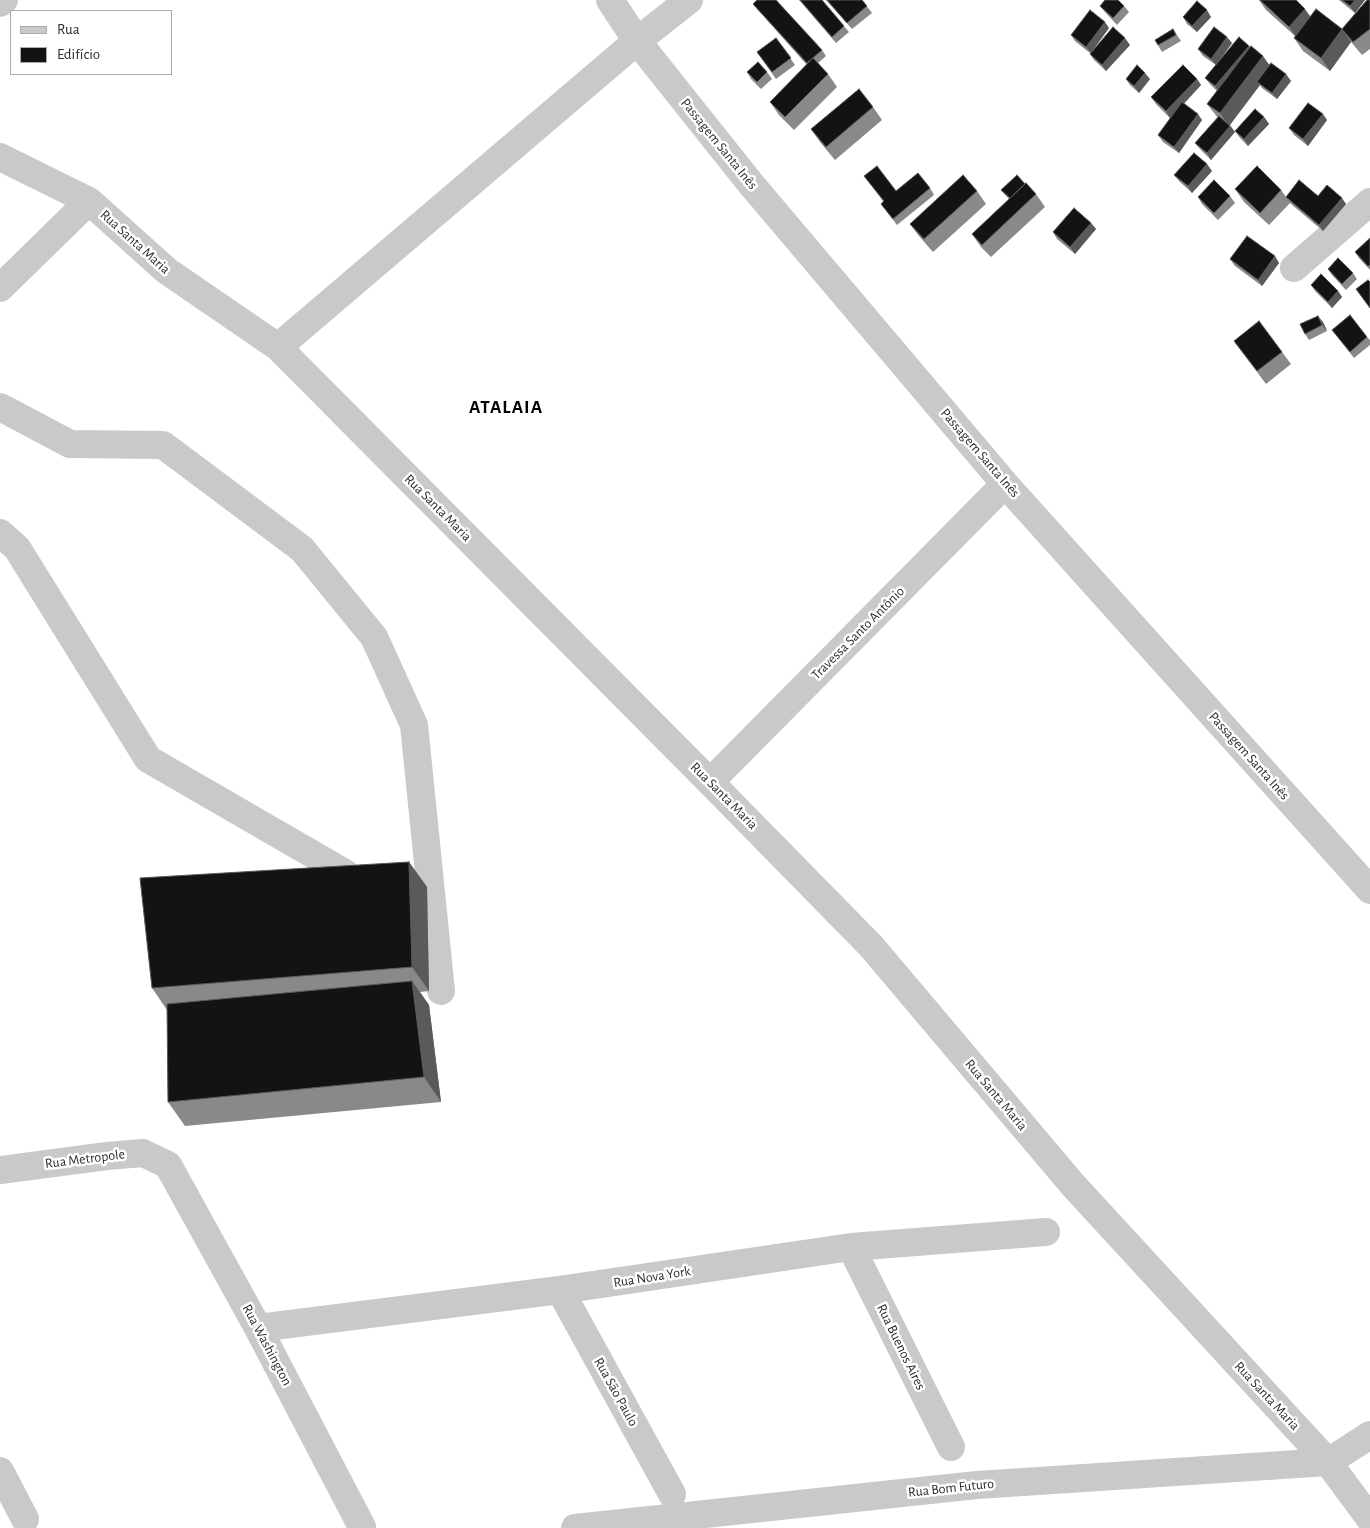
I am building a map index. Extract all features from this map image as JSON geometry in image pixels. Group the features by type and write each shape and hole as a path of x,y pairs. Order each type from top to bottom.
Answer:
{"street":[{"path":"0,3 4,0"},
{"name":"Passagem Santa Inês","path":"610,0 637,41 751,184 1005,484 1370,890"},
{"path":"278,347 637,41 689,0"},
{"name":"Rua Santa Maria","path":"0,157 89,201 167,271 278,347 871,946 1073,1185 1328,1462 1370,1519"},
{"path":"0,288 89,201"},
{"path":"1294,268 1370,202"},
{"path":"0,407 70,444 163,445 302,549 374,637 414,725 441,991"},
{"name":"Travessa Santo Antônio","path":"710,782 1005,484"},
{"path":"0,534 17,548 148,759 345,873"},
{"name":"Rua Metropole","path":"0,1170 143,1153 168,1166"},
{"name":"Rua Washington","path":"168,1166 258,1328 362,1527"},
{"name":"Rua Nova York","path":"258,1328 560,1290 851,1247 1046,1232"},
{"name":"Rua Buenos Aires","path":"851,1247 951,1447"},
{"name":"Rua São Paulo","path":"560,1290 672,1494"},
{"path":"1328,1462 1370,1436"},
{"name":"Rua Bom Futuro","path":"575,1528 977,1485 1328,1462"},
{"path":"0,1471 25,1519"}],"building":[{"path":"757,0 776,0 822,50 807,63 753,4"},
{"path":"800,0 822,0 844,26 832,37"},
{"path":"827,0 862,0 867,6 847,23"},
{"path":"1105,0 1118,0 1124,6 1113,18 1100,6"},
{"path":"1260,0 1296,0 1305,9 1289,27"},
{"path":"1342,0 1355,0 1350,6"},
{"path":"1367,0 1370,0 1370,29 1353,42 1342,29"},
{"path":"1197,1 1207,10 1192,26 1183,17"},
{"path":"1316,9 1342,29 1321,58 1294,38"},
{"path":"1090,10 1105,22 1086,47 1071,35"},
{"path":"1113,27 1125,38 1102,65 1090,54"},
{"path":"1214,27 1227,37 1211,59 1198,49"},
{"path":"1173,29 1176,35 1158,45 1155,40"},
{"path":"1239,37 1249,46 1215,86 1205,78"},
{"path":"776,38 791,58 772,72 757,52"},
{"path":"1251,46 1263,56 1220,113 1207,104"},
{"path":"813,58 828,74 785,117 770,102"},
{"path":"758,62 767,72 757,82 747,72"},
{"path":"1271,63 1286,74 1272,93 1257,82"},
{"path":"1137,65 1145,73 1134,86 1126,79"},
{"path":"1183,65 1197,79 1166,111 1151,97"},
{"path":"859,89 873,107 826,147 811,129"},
{"path":"1182,102 1198,114 1174,147 1158,135"},
{"path":"1308,103 1323,114 1303,139 1289,128"},
{"path":"1255,109 1264,117 1244,139 1235,131"},
{"path":"1219,116 1230,126 1207,153 1195,143"},
{"path":"1194,153 1207,164 1188,186 1174,175"},
{"path":"877,166 896,191 918,173 930,188 893,219 881,204 884,201 864,176"},
{"path":"1257,166 1281,190 1260,213 1235,189"},
{"path":"963,175 977,191 924,239 910,224"},
{"path":"1017,175 1025,184 1010,198 1001,190"},
{"path":"1214,180 1230,196 1214,213 1198,197"},
{"path":"1299,180 1318,196 1327,185 1342,198 1319,225 1286,197"},
{"path":"1026,183 1036,194 982,245 972,234"},
{"path":"1074,208 1091,223 1070,247 1053,232"},
{"path":"1247,236 1275,256 1258,280 1230,259"},
{"path":"1370,238 1370,265 1368,266 1355,252"},
{"path":"1338,258 1353,273 1342,284 1328,269"},
{"path":"1321,274 1338,291 1328,302 1311,285"},
{"path":"1368,280 1370,282 1370,308 1356,289"},
{"path":"1350,315 1367,337 1350,352 1332,330"},
{"path":"1318,316 1322,325 1305,334 1300,324"},
{"path":"1259,321 1282,352 1257,371 1234,341"},
{"path":"409,862 412,967 152,988 140,878"},
{"path":"412,981 424,1077 168,1102 167,1004"}],"district":[{"name":"ATALAIA","path":"506,407"}]}
